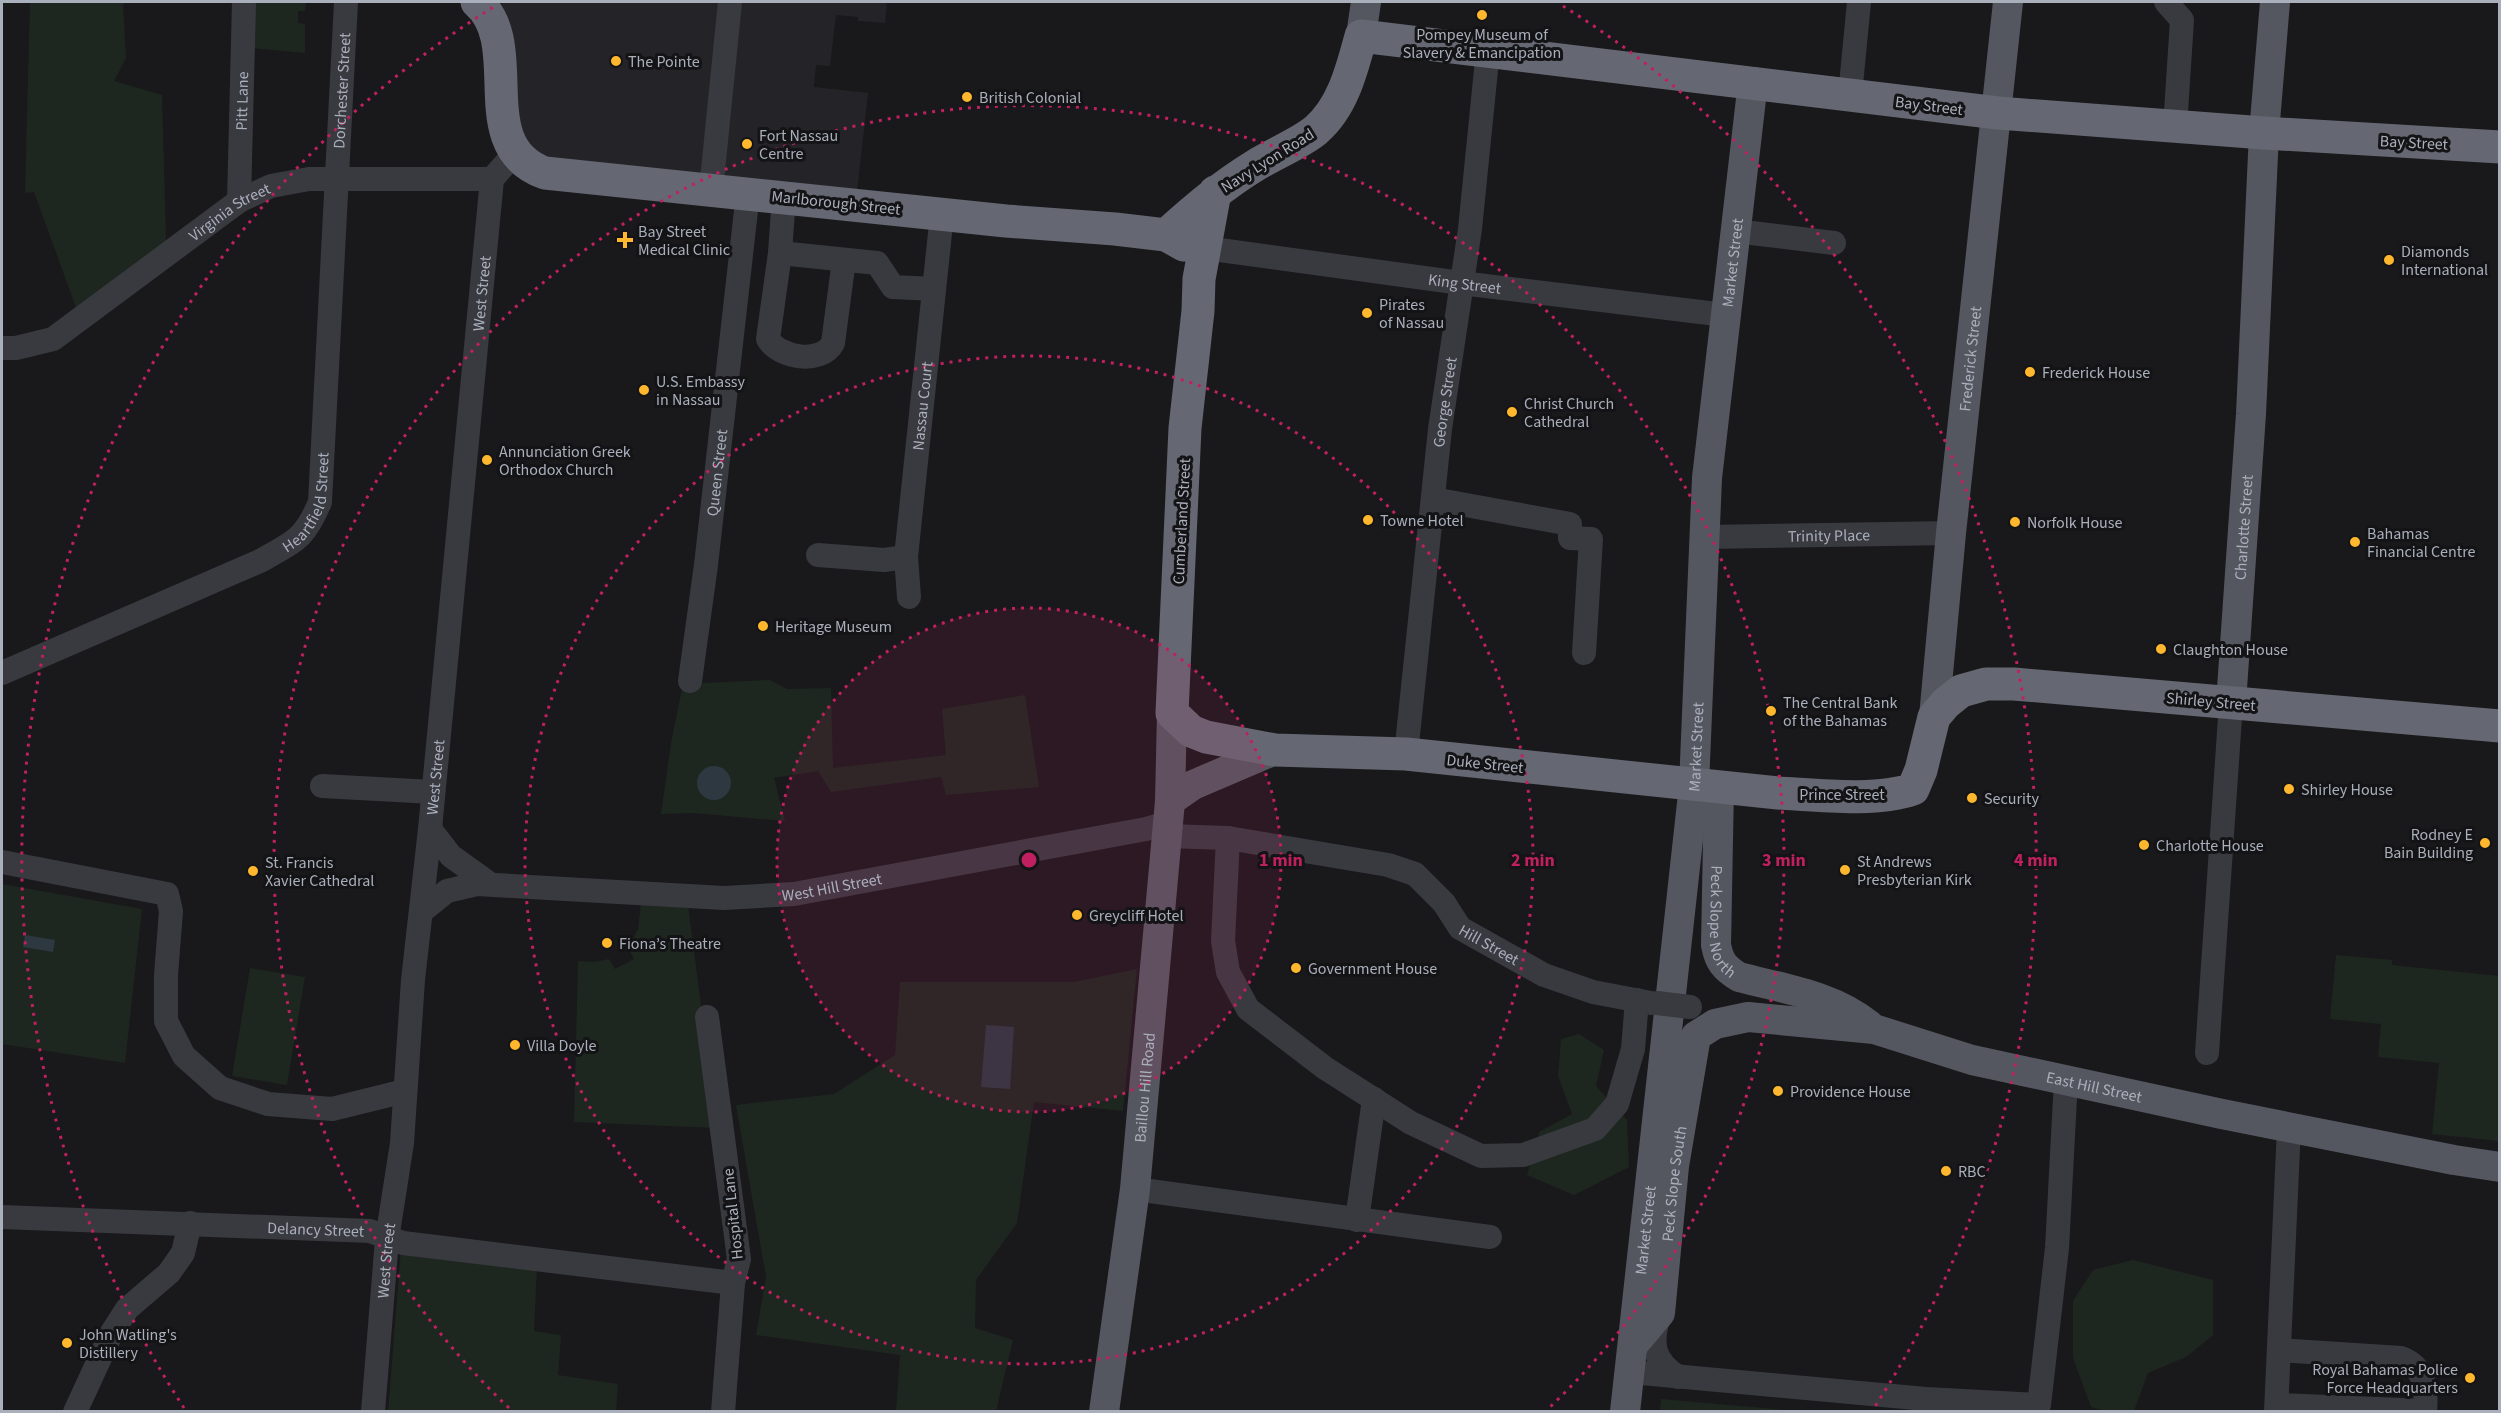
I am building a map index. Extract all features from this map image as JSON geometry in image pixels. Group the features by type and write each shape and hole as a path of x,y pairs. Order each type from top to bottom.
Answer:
{"highway":[{"path":"477,2 483,7 494,29 500,64 506,132 514,150"},
{"name":"Bay Street","path":"1361,36 1998,113 2175,127 2499,147"},
{"name":"Navy Lyon Road","path":"1166,235 1215,192 1279,150 1316,131 1335,108 1351,75 1361,36"},
{"name":"Marlborough Street","path":"514,150 533,168 556,176 784,196 942,214 1166,235"},
{"name":"Cumberland Street","path":"1172,713 1185,428 1202,263 1215,192"},
{"name":"Cumberland Street","path":"1166,235 1179,240 1202,263"},
{"name":"Shirley Street","path":"1934,717 1961,691 1986,684 2014,684 2499,726"},
{"name":"Duke Street","path":"1172,713 1191,731 1206,737 1275,750 1406,754 1706,786"},
{"name":"Prince Street","path":"1706,786 1836,796 1906,792 1913,789 1917,780 1934,717"}],"main road":[{"name":"Navy Lyon Road","path":"1361,36 1366,2"},
{"name":"Frederick Street","path":"1934,717 1951,533 1998,113 2008,2"},
{"name":"Charlotte Street","path":"2231,703 2250,414 2264,133 2275,2"},
{"name":"Market Street","path":"1625,1412 1706,786 1696,711 1707,478 1753,82"},
{"name":"Cumberland Street","path":"1171,763 1172,713"},
{"name":"Duke Street","path":"1168,820 1193,785 1275,750"},
{"name":"Baillou Hill Road","path":"1104,1412 1135,1189 1168,820 1171,763"},
{"name":"Peck Slope North","path":"1706,786 1716,945 1719,959 1727,970 1739,977 1823,999 1853,1012 1874,1029"},
{"name":"East Hill Street","path":"1748,1017 1874,1029 1972,1060 2289,1127 2499,1167"},
{"name":"Peck Slope South","path":"1660,1313 1674,1166 1696,1036 1714,1024 1748,1017"},
{"path":"1632,1359 1660,1313"}],"street":[{"name":"Pitt Lane","path":"239,201 244,2"},
{"name":"Dorchester Street","path":"336,180 346,2"},
{"path":"711,190 730,2"},
{"path":"1850,95 1859,2"},
{"path":"2166,2 2182,20 2175,127"},
{"name":"George Street","path":"1406,754 1433,499 1470,229 1488,50"},
{"path":"492,179 514,150"},
{"name":"Virginia Street","path":"2,348 16,348 53,339 239,201 271,186 309,179 492,179"},
{"name":"West Street","path":"373,1412 387,1239 402,1143 413,980 430,829 492,179"},
{"name":"Heartfield Street","path":"2,673 260,561 297,540 310,525 320,502 336,180"},
{"name":"Queen Street","path":"690,681 707,554 748,193"},
{"path":"784,196 780,253 768,339 772,347 790,355 818,356 829,351 833,343 844,260"},
{"name":"Nassau Court","path":"909,597 906,557 942,214"},
{"path":"1735,231 1834,243"},
{"path":"780,253 877,263 893,287 934,289"},
{"name":"King Street","path":"1202,263 1461,283 1725,315"},
{"path":"1433,499 1570,524 1570,538 1591,539 1584,653"},
{"name":"Trinity Place","path":"1706,537 1951,533"},
{"path":"818,555 884,560 906,557"},
{"name":"Charlotte Street","path":"2207,1053 2231,703"},
{"path":"322,786 433,792"},
{"name":"Hill Street","path":"1168,820 1228,838 1388,865 1415,874 1444,903 1460,928 1544,975 1593,992 1690,1007"},
{"name":"West Hill Street","path":"421,912 447,891 470,884 724,897 794,894 1146,829 1168,820"},
{"path":"430,829 451,856 490,884"},
{"path":"1228,838 1223,941 1228,972 1248,1009 1325,1068 1411,1123 1481,1156 1523,1155 1596,1129 1617,1104 1647,1002"},
{"path":"2,862 167,894 171,911 166,975 166,1021 184,1056 220,1088 268,1104 332,1109 405,1091"},
{"name":"East Hill Street","path":"1690,1007 1748,1017"},
{"name":"Hospital Lane","path":"707,1017 740,1259 733,1283 723,1412"},
{"path":"1632,1359 1678,1377 2039,1408 2057,1248 2066,1080"},
{"path":"1357,1220 1374,1099"},
{"path":"2279,1350 2401,1358 2409,1361 2416,1366 2425,1384 2425,1411 2276,1408 2289,1127"},
{"path":"1135,1189 1490,1237"},
{"name":"Delancy Street","path":"2,1217 370,1232 403,1243 510,1258 733,1283"},
{"path":"75,1412 111,1334 127,1309 169,1273 183,1253 190,1224"},
{"name":"Peck Slope South","path":"1660,1313 1655,1333 1656,1352 1664,1367 1678,1377"}],"shaded area":[{"path":"30,2 127,2 123,5 126,58 114,81 162,95 166,241 78,313 34,192 25,193"},
{"path":"252,2 306,2 305,11 298,11 298,23 305,24 305,53 250,48"},
{"path":"501,2 887,2 885,23 858,21 858,17 836,15 830,66 816,65 814,87 868,93 857,192 696,177 527,154 511,114"},
{"path":"770,680 787,689 831,688 833,768 946,755 942,709 1025,695 1039,787 946,795 941,777 831,792 818,771 774,778 785,821 693,813 661,814 671,743 683,684"},
{"path":"714,766 726,771 731,783 726,795 714,800 702,795 697,783 702,771"},
{"path":"2,884 142,909 125,1063 2,1044"},
{"path":"641,903 688,905 717,1128 574,1122 578,961 594,962 609,959 615,969 634,959 628,948 638,929"},
{"path":"25,935 55,940 53,952 23,947"},
{"path":"2336,955 2392,960 2392,965 2499,976 2499,1141 2432,1134 2439,1063 2378,1057 2381,1024 2330,1019"},
{"path":"250,968 305,977 287,1085 232,1076"},
{"path":"1137,969 1123,1111 1034,1102 1017,1223 976,1280 975,1328 1013,1340 996,1411 896,1411 900,1355 756,1335 766,1277 736,1105 834,1094 895,1055 900,982 1074,982"},
{"path":"986,1025 1014,1027 1010,1089 981,1087"},
{"path":"1579,1034 1604,1050 1596,1086 1627,1120 1629,1167 1574,1195 1527,1175 1539,1132 1572,1114 1558,1076 1561,1039"},
{"path":"401,1249 537,1266 534,1331 561,1335 558,1375 618,1384 616,1411 388,1412"},
{"path":"2133,1260 2213,1280 2213,1335 2186,1357 2148,1373 2134,1411 2107,1411 2091,1407 2073,1358 2073,1301 2093,1270"},
{"path":"1661,1399 1796,1411 1660,1411"}],"place":[{"name":"Pompey Museum of Slavery & Emancipation","path":"1482,15"},
{"name":"The Pointe","path":"616,61"},
{"name":"British Colonial","path":"967,97"},
{"name":"Fort Nassau Centre","path":"747,144"},
{"name":"Bay Street Medical Clinic","path":"625,240"},
{"name":"Diamonds International","path":"2389,260"},
{"name":"Pirates of Nassau","path":"1367,313"},
{"name":"Frederick House","path":"2030,372"},
{"name":"U.S. Embassy in Nassau","path":"644,390"},
{"name":"Christ Church Cathedral","path":"1512,412"},
{"name":"Annunciation Greek Orthodox Church","path":"487,460"},
{"name":"Towne Hotel","path":"1368,520"},
{"name":"Norfolk House","path":"2015,522"},
{"name":"Bahamas Financial Centre","path":"2355,542"},
{"name":"Heritage Museum","path":"763,626"},
{"name":"Claughton House","path":"2161,649"},
{"name":"The Central Bank of the Bahamas","path":"1771,711"},
{"name":"Shirley House","path":"2289,789"},
{"name":"Security","path":"1972,798"},
{"name":"Rodney E Bain Building","path":"2485,843"},
{"name":"Charlotte House","path":"2144,845"},
{"name":"St Andrews Presbyterian Kirk","path":"1845,870"},
{"name":"St. Francis Xavier Cathedral","path":"253,871"},
{"name":"Greycliff Hotel","path":"1077,915"},
{"name":"Fiona’s Theatre","path":"607,943"},
{"name":"Government House","path":"1296,968"},
{"name":"Villa Doyle","path":"515,1045"},
{"name":"Providence House","path":"1778,1091"},
{"name":"RBC","path":"1946,1171"},
{"name":"John Watling's Distillery","path":"67,1343"},
{"name":"Royal Bahamas Police Force Headquarters","path":"2470,1378"}]}
